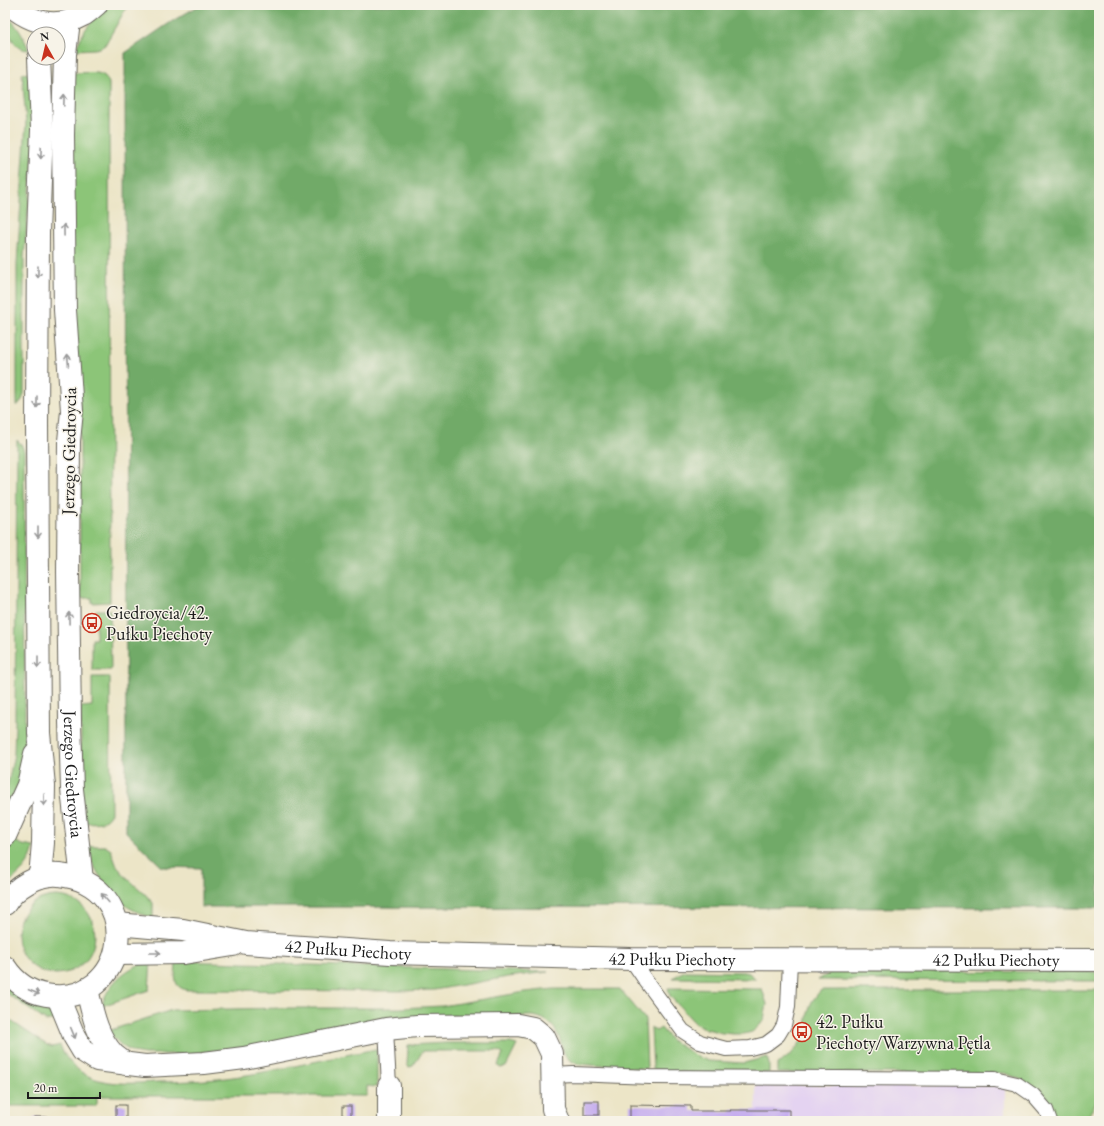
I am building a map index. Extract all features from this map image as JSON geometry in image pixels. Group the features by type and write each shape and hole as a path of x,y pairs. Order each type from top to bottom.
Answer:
{"street":[{"path":"10,5 34,26"},
{"path":"38,26 46,23 69,21 84,14 96,5"},
{"name":"Jerzego Giedroycia","path":"69,21 66,54 63,135 65,310 72,411 69,441 68,564 70,722 72,789 82,880"},
{"name":"Jerzego Giedroycia","path":"39,66 42,129 38,249 37,440 39,733 44,786 43,843 40,877"},
{"path":"5,836 28,786 39,733"},
{"path":"5,904 22,885 40,877 56,874 71,876 82,880 95,888 106,898 112,907 119,935 116,954 105,974 97,983 76,994 58,997 37,994 21,985 10,976 5,967"},
{"name":"42 Pułku Piechoty","path":"117,924 183,930 246,943 390,953 631,959 1099,960"},
{"name":"42 Pułku Piechoty","path":"116,954 184,953 246,943"},
{"path":"87,989 94,1017 106,1044 114,1054 126,1064"},
{"path":"58,997 74,1036 82,1051 97,1060 151,1066 244,1058 386,1029 417,1026 518,1025 533,1028 544,1037 552,1054 555,1115"},
{"path":"389,1121 390,1086"}],"lane":[{"path":"631,959 646,982 683,1031 700,1042 726,1049 750,1048 766,1044 778,1035 784,1025 788,1006 790,960"},
{"path":"386,1029 390,1086"},
{"path":"553,1075 573,1074 658,1078 995,1079 1017,1084 1034,1095 1046,1110 1050,1121"}],"shaded area":[{"path":"756,1085 1005,1086 1005,1121 756,1121"}],"green space":[{"path":"107,5 128,5 105,45 95,49 76,50 81,36"},
{"path":"200,5 1099,5 1099,908 201,907 201,868 162,867 126,832 125,53 174,20"},
{"path":"5,14 19,30 26,44 26,50 19,48 14,43 5,28"},
{"path":"22,73 32,74 34,147 24,257 24,394 22,400 17,406 17,264 26,122"},
{"path":"73,73 100,74 105,77 109,83 110,602 92,603 92,598 80,598 80,408 71,311"},
{"path":"17,440 21,444 24,451 25,740 19,785 5,810 5,791 8,784 14,754 15,724"},
{"path":"96,610 110,610 111,670 92,670 92,639 96,639"},
{"path":"92,677 110,677 111,813 109,817 103,821 97,823 85,823 81,786 81,707 92,706"},
{"path":"12,840 23,845 34,847 32,855 26,866 5,887 5,850"},
{"path":"87,846 105,846 111,850 116,864 123,874 153,903 153,918 131,909 115,896 102,880 92,862"},
{"path":"48,896 64,896 78,902 89,913 95,927 95,943 89,957 78,968 64,974 48,974 34,968 23,957 17,943 17,927 23,913 34,902"},
{"path":"151,961 149,990 102,1006 109,990 120,977 134,967"},
{"path":"176,961 548,972 508,977 434,990 187,990 176,983"},
{"path":"685,971 744,972 749,973 756,979 673,978"},
{"path":"833,971 1099,972 1099,981 818,980"},
{"path":"5,983 51,1010 58,1019 46,1021 5,992"},
{"path":"668,988 762,989 767,1004 764,1020 752,1032 744,1034 722,1033 703,1028 694,1022 670,996"},
{"path":"554,989 620,989 645,1019 647,1069 578,1064 569,1060 565,1055 557,1032 554,1028 543,1019 533,1016 446,1016 246,1047 186,1054 145,1054 133,1052 122,1046 108,1031 172,1010 400,1008 442,1006 525,992"},
{"path":"821,990 1099,990 1099,1095 1085,1121 1056,1121 1052,1111 1037,1090 1023,1081 1004,1073 777,1073 777,1064 791,1054 801,1042 805,1031 810,1006"},
{"path":"5,1017 47,1045 53,1047 60,1045 66,1057 81,1072 106,1082 135,1083 218,1079 277,1070 376,1049 377,1087 367,1086 366,1096 97,1096 97,1104 95,1106 5,1106"},
{"path":"651,1027 656,1031 661,1028 671,1040 698,1057 709,1061 744,1063 767,1057 769,1073 692,1073 653,1069"},
{"path":"446,1043 510,1043 517,1045 506,1067 500,1068 498,1065 503,1054 498,1051 423,1051 413,1066 409,1067 407,1065 408,1045"}],"building":[{"path":"584,1101 599,1101 599,1115 584,1115"},
{"path":"116,1105 126,1105 126,1121 116,1121"},
{"path":"630,1105 691,1106 691,1111 789,1110 789,1121 630,1121"},
{"path":"343,1106 351,1106 351,1121 343,1121"},
{"path":"34,1117 46,1117 46,1121 34,1121"}],"place":[{"name":"Giedroycia/42. Pułku Piechoty","path":"92,623"},
{"name":"42. Pułku Piechoty/Warzywna Pętla","path":"802,1032"}]}
